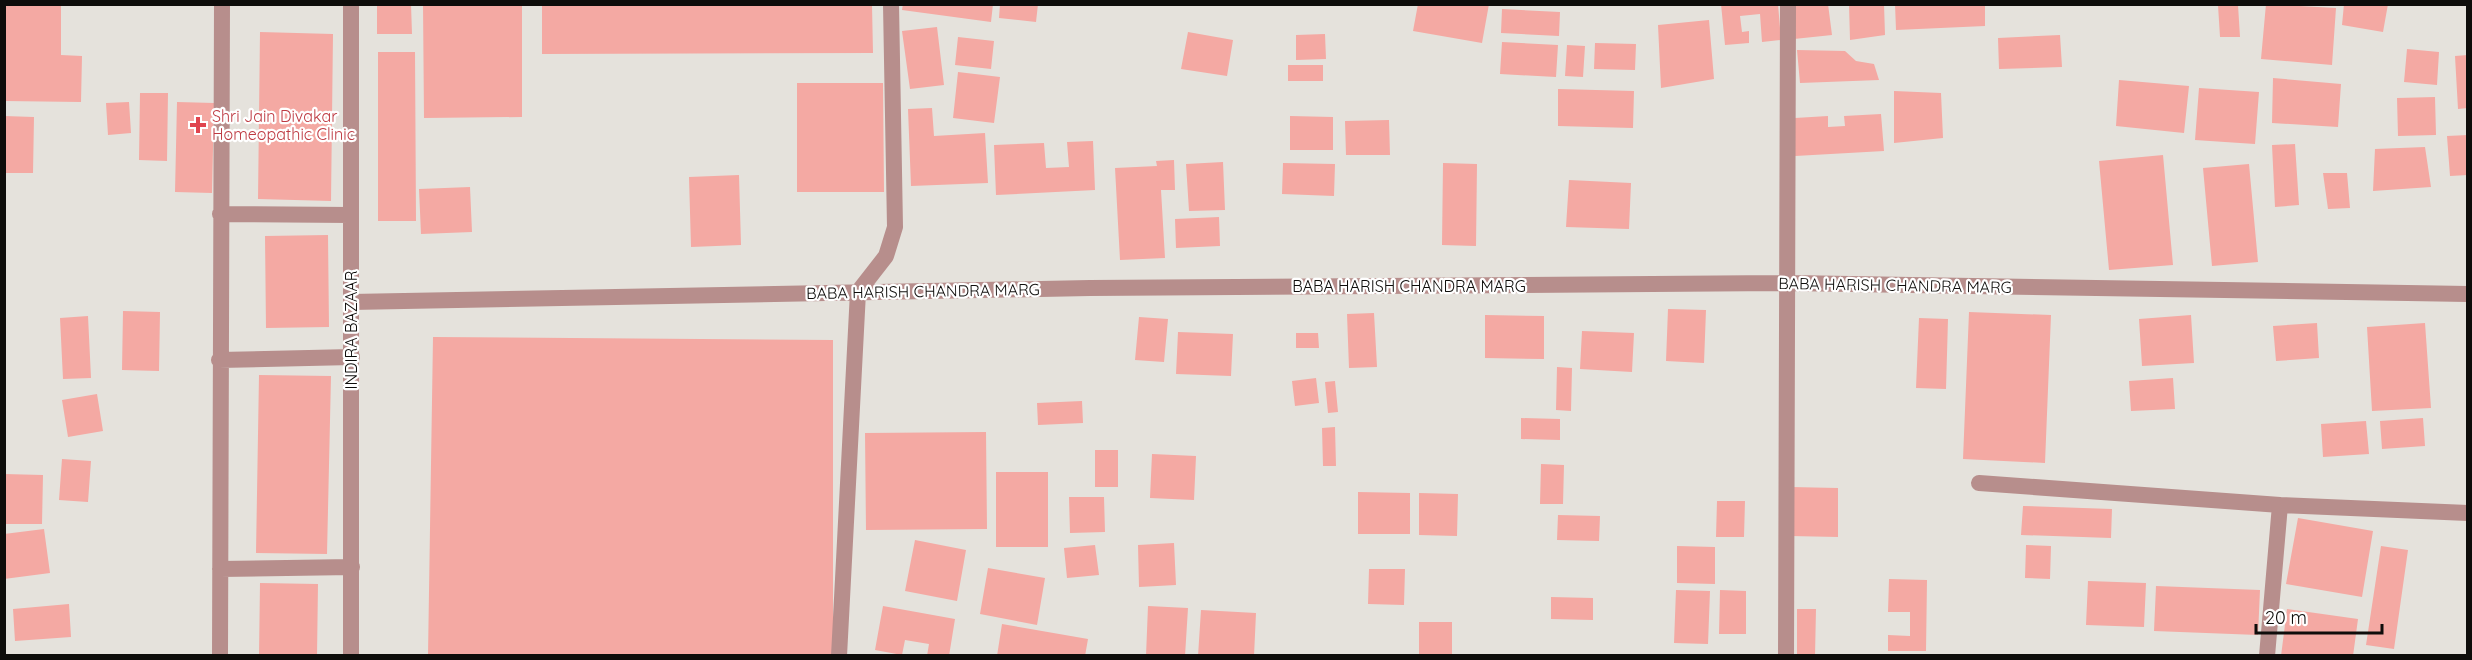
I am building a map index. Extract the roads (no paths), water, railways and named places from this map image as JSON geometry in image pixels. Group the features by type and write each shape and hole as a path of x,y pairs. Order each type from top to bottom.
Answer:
{"street":[{"path":"220,656 219,360 222,4"},
{"name":"INDIRA BAZAAR","path":"351,4 351,656"},
{"path":"839,656 858,292 886,256 895,227 891,4"},
{"path":"1786,656 1789,283 1788,4"},
{"path":"220,214 351,215"},
{"name":"BABA HARISH CHANDRA MARG","path":"351,302 858,292 1789,283 2468,294"},
{"path":"219,360 352,357"},
{"path":"1979,483 2280,505 2468,513"},
{"path":"2267,656 2280,505"},
{"path":"220,570 352,567"}],"place":[{"name":"Shri Jain Divakar Homeopathic Clinic","path":"198,125"}]}
